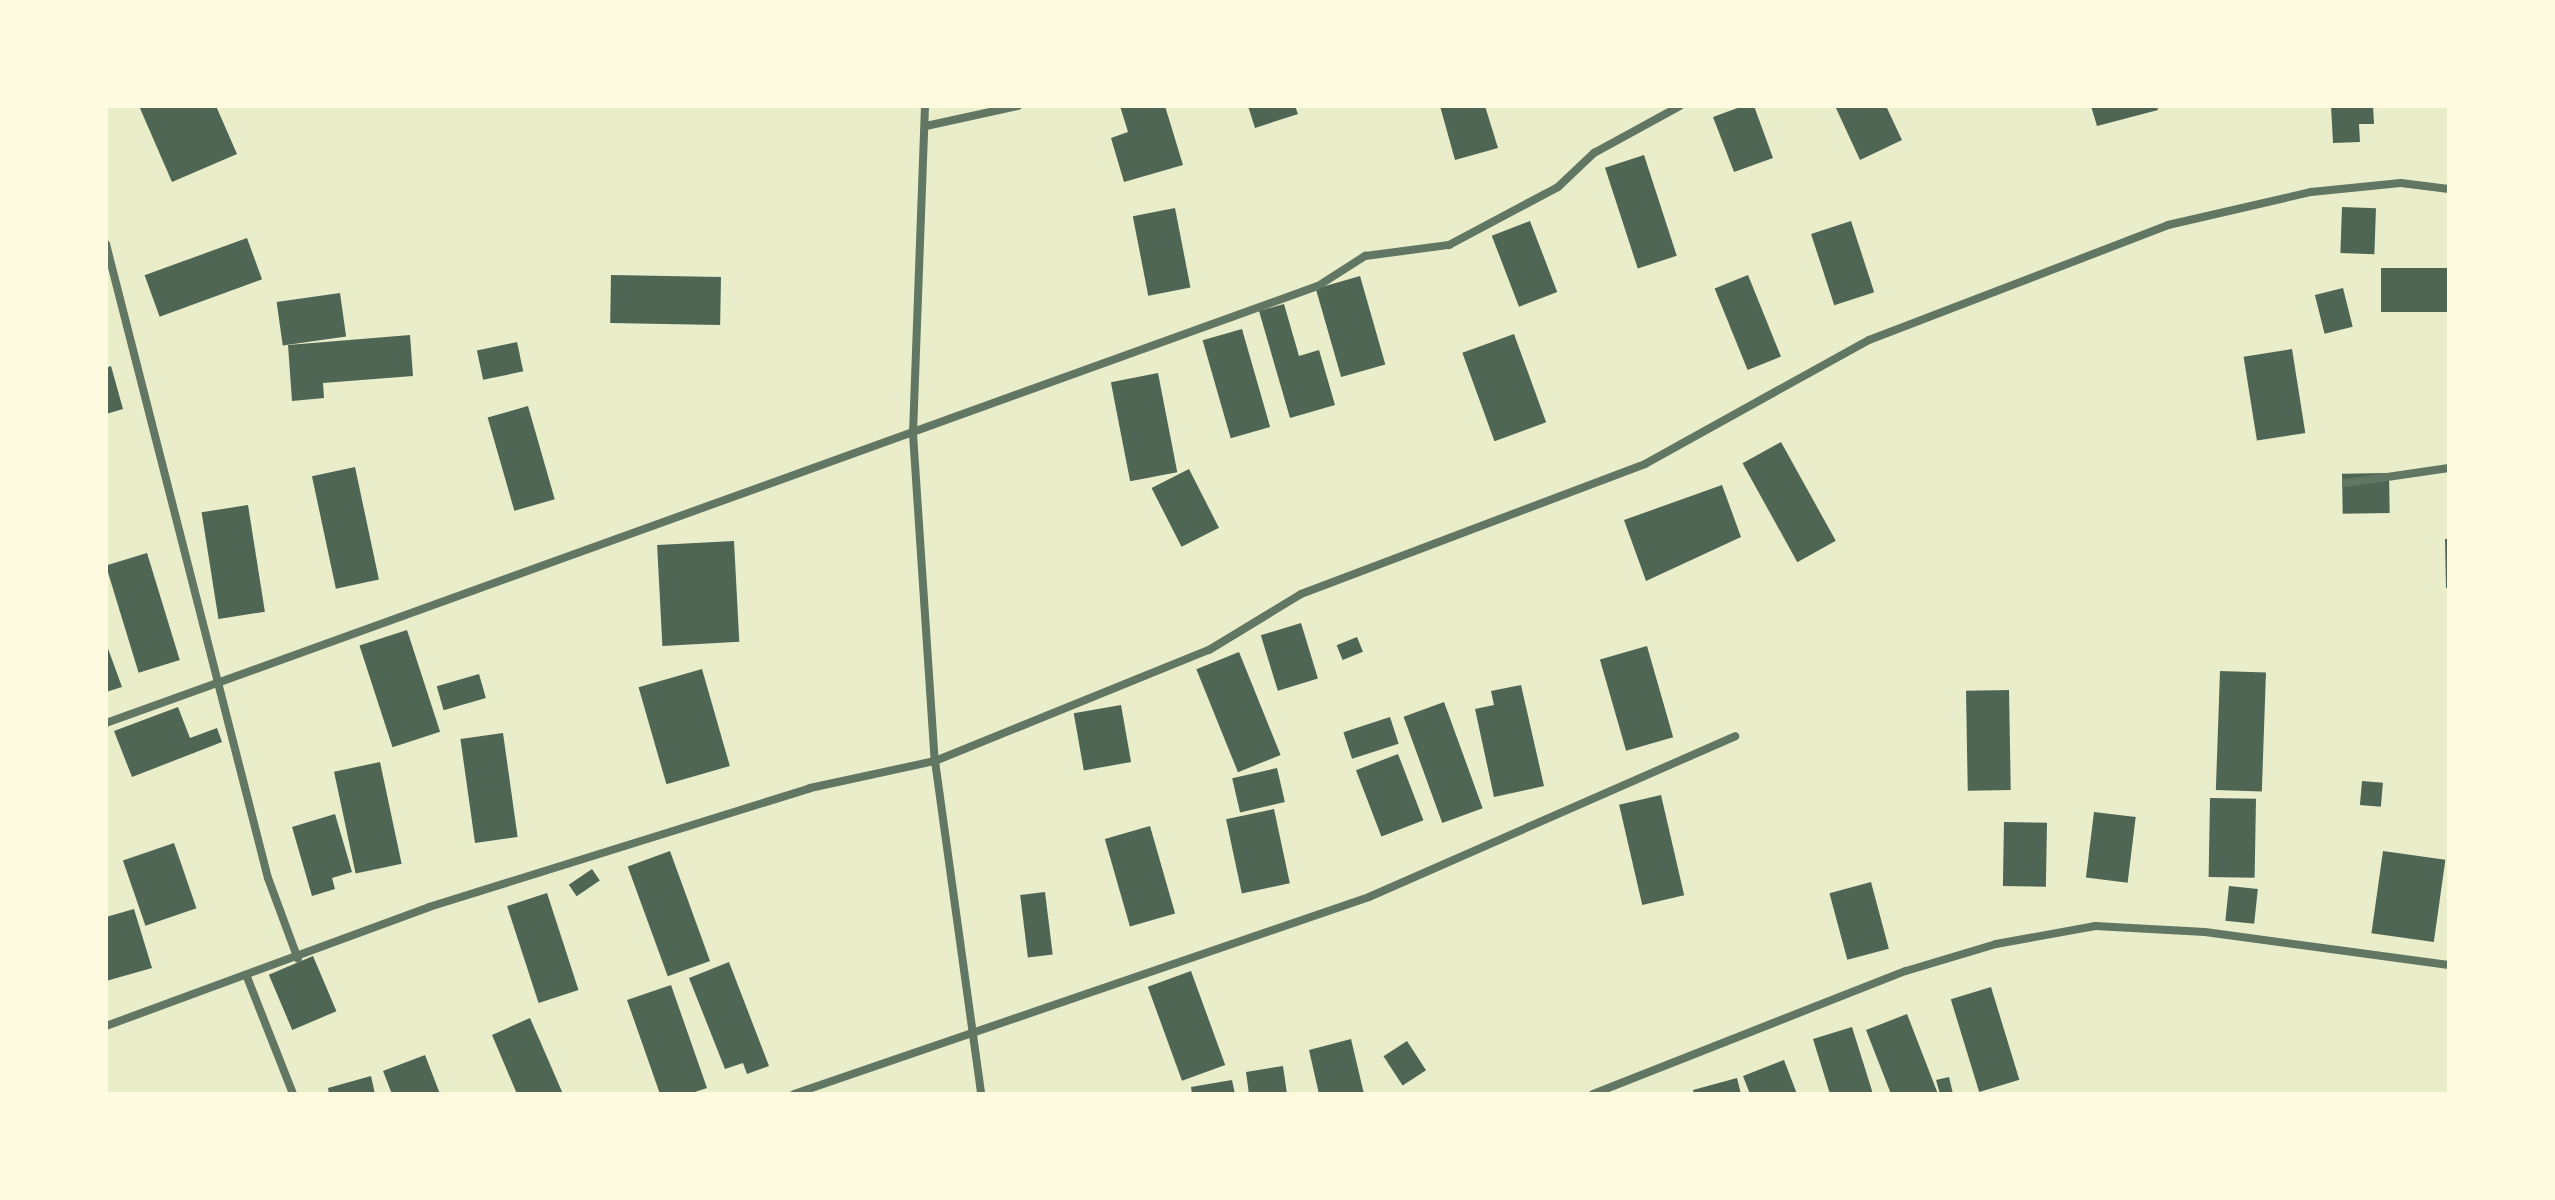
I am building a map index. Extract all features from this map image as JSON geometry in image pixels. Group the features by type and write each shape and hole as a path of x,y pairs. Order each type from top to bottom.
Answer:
{"street":[{"path":"925,106 913,434 935,761 976,1035 981,1094"},
{"path":"926,126 1018,106"},
{"path":"106,723 1318,286 1365,256 1449,245 1558,187 1594,153 1680,106"},
{"path":"106,1026 298,959 429,907 765,802 935,761 1209,650 1301,594 1645,464 1869,340 2168,225 2311,192 2401,183 2449,189"},
{"path":"106,244 221,679 268,878 298,959"},
{"path":"2346,483 2449,468"},
{"path":"794,1094 976,1035 1369,897 1735,736"},
{"path":"1593,1094 1906,971 1996,944 2095,926 2205,932 2449,965"},
{"path":"247,977 293,1094"}],"building":[{"path":"139,106 216,106 237,154 172,182"},
{"path":"1120,106 1165,106 1183,165 1124,182 1111,138 1128,132"},
{"path":"1248,106 1295,106 1298,114 1255,128"},
{"path":"1440,106 1485,106 1498,148 1455,160"},
{"path":"1743,106 1754,106 1773,158 1734,172 1713,117"},
{"path":"1835,106 1886,106 1902,140 1860,160"},
{"path":"2091,106 2157,106 2158,110 2097,126"},
{"path":"2331,106 2373,106 2374,124 2359,124 2360,142 2333,143"},
{"path":"1644,155 1677,256 1638,268 1605,168"},
{"path":"2342,207 2376,208 2374,254 2340,253"},
{"path":"1175,208 1190,288 1148,296 1133,216"},
{"path":"1530,221 1557,292 1519,307 1492,236"},
{"path":"1851,221 1874,292 1834,305 1811,234"},
{"path":"247,238 262,279 160,317 145,275"},
{"path":"2381,268 2449,268 2449,312 2381,312"},
{"path":"611,275 721,277 720,325 610,323"},
{"path":"1748,275 1781,357 1748,370 1715,288"},
{"path":"1360,276 1385,364 1341,377 1316,289"},
{"path":"2343,288 2353,327 2325,334 2315,295"},
{"path":"340,293 346,337 283,345 277,302"},
{"path":"1284,304 1299,356 1319,350 1335,405 1290,418 1259,311"},
{"path":"1242,329 1270,427 1231,438 1203,340"},
{"path":"1514,334 1546,422 1494,441 1462,353"},
{"path":"410,335 413,376 323,383 324,398 292,401 288,345"},
{"path":"517,342 523,371 483,380 477,351"},
{"path":"2292,349 2305,433 2257,441 2244,357"},
{"path":"111,366 123,409 106,414 106,368"},
{"path":"1158,373 1177,472 1130,481 1111,382"},
{"path":"528,406 555,499 514,511 488,418"},
{"path":"1781,442 1836,541 1797,562 1743,463"},
{"path":"355,467 379,579 336,589 312,476"},
{"path":"1189,469 1219,528 1182,547 1152,488"},
{"path":"2389,473 2390,513 2343,514 2342,474"},
{"path":"1722,485 1741,537 1646,581 1624,520"},
{"path":"248,505 265,612 218,619 202,512"},
{"path":"2445,539 2449,539 2449,588 2446,588"},
{"path":"734,541 739,642 662,646 657,545"},
{"path":"147,553 180,660 139,673 106,566"},
{"path":"1301,623 1318,678 1278,691 1261,635"},
{"path":"407,630 440,732 393,747 359,645"},
{"path":"1357,637 1363,652 1343,660 1337,645"},
{"path":"106,643 122,687 106,692"},
{"path":"1647,646 1673,737 1626,751 1600,660"},
{"path":"1239,652 1281,755 1238,772 1196,669"},
{"path":"702,669 730,766 666,784 639,687"},
{"path":"2220,671 2266,673 2262,792 2216,790"},
{"path":"479,674 486,698 444,710 437,686"},
{"path":"1521,685 1544,786 1494,797 1475,709 1494,705 1491,691"},
{"path":"2009,690 2011,790 1968,791 1966,691"},
{"path":"1444,702 1483,808 1442,823 1404,717"},
{"path":"1121,705 1131,762 1084,770 1074,713"},
{"path":"178,707 190,738 217,728 222,742 132,777 114,731"},
{"path":"1390,717 1399,744 1352,759 1343,732"},
{"path":"503,733 518,837 475,843 460,739"},
{"path":"1398,754 1423,820 1381,836 1356,770"},
{"path":"380,762 402,864 356,873 334,772"},
{"path":"1277,768 1285,802 1240,812 1232,778"},
{"path":"2362,781 2383,783 2381,807 2360,805"},
{"path":"1661,795 1684,895 1642,905 1619,805"},
{"path":"2210,798 2256,799 2255,878 2209,877"},
{"path":"1274,809 1290,883 1242,894 1226,819"},
{"path":"2094,812 2136,817 2128,883 2086,878"},
{"path":"335,814 352,872 332,878 335,889 312,896 292,827"},
{"path":"2004,822 2047,823 2046,887 2003,886"},
{"path":"1150,826 1175,913 1130,926 1105,839"},
{"path":"174,843 196,908 145,926 123,861"},
{"path":"670,851 710,961 668,976 628,866"},
{"path":"2383,851 2445,860 2434,942 2371,933"},
{"path":"592,869 600,881 577,896 569,885"},
{"path":"1871,882 1889,949 1847,960 1829,893"},
{"path":"2229,886 2258,889 2254,924 2225,921"},
{"path":"1045,892 1053,955 1028,958 1020,895"},
{"path":"547,893 579,990 539,1003 507,906"},
{"path":"134,909 152,968 106,981 106,917"},
{"path":"313,956 336,1011 292,1030 269,975"},
{"path":"729,962 769,1066 747,1074 743,1063 725,1069 689,978"},
{"path":"1191,971 1225,1065 1182,1081 1148,987"},
{"path":"671,985 707,1088 689,1094 660,1094 627,1000"},
{"path":"1991,987 2019,1080 1979,1092 1951,999"},
{"path":"1907,1014 1938,1094 1891,1094 1866,1030"},
{"path":"530,1018 563,1094 517,1094 492,1035"},
{"path":"1852,1027 1873,1094 1830,1094 1813,1039"},
{"path":"1351,1039 1364,1094 1319,1094 1309,1050"},
{"path":"1407,1041 1426,1070 1403,1086 1384,1056"},
{"path":"425,1055 440,1094 392,1094 383,1071"},
{"path":"1784,1060 1797,1094 1750,1094 1743,1076"},
{"path":"1283,1066 1287,1094 1249,1094 1246,1072"},
{"path":"371,1076 375,1094 329,1094 328,1088"},
{"path":"1949,1077 1953,1094 1940,1094 1936,1080"},
{"path":"1737,1078 1741,1094 1694,1094 1693,1090"},
{"path":"1232,1080 1235,1094 1192,1094 1191,1087"}]}
